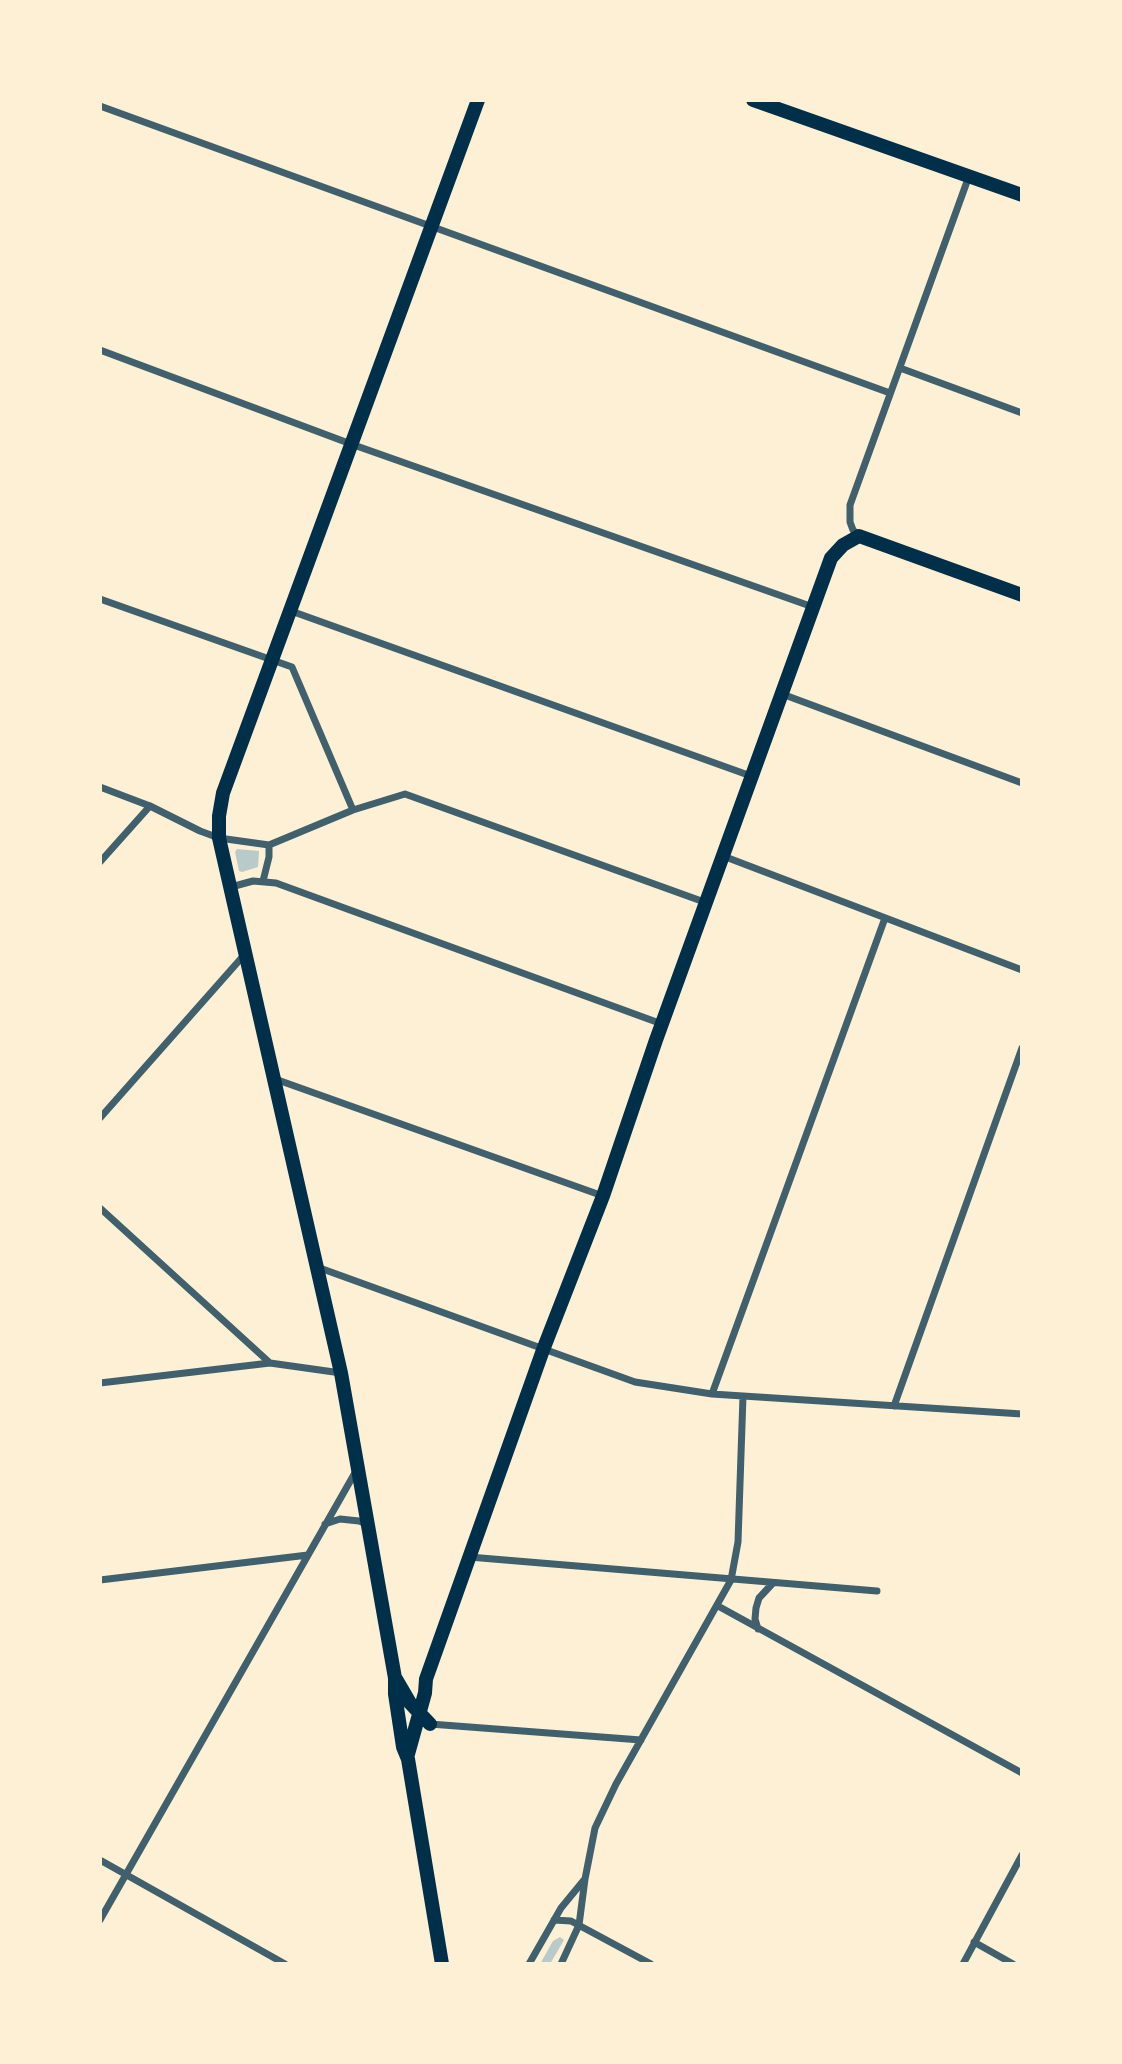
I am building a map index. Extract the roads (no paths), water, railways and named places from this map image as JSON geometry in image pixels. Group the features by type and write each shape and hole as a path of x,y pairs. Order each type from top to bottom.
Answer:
{"main road":[{"path":"442,1964 341,1373 219,838 223,793 478,100"},
{"path":"753,100 1019,192"},
{"path":"408,1759 421,1720 426,1679 543,1350 603,1196 662,1024 831,558 843,545 859,536 1022,595"},
{"path":"395,1678 410,1684 426,1679"},
{"path":"395,1678 421,1720"}],"street":[{"path":"100,106 890,393"},
{"path":"859,536 850,522 850,505 969,176"},
{"path":"100,350 351,444 813,607"},
{"path":"900,368 1022,413"},
{"path":"100,599 292,667 353,810"},
{"path":"290,611 752,776"},
{"path":"781,694 1022,783"},
{"path":"100,787 150,806 219,838 269,845 353,810 405,794 707,903"},
{"path":"100,862 150,806"},
{"path":"262,881 269,857 269,845"},
{"path":"723,856 1022,970"},
{"path":"231,887 246,882 276,883 662,1024"},
{"path":"712,1394 885,918"},
{"path":"100,1118 246,954"},
{"path":"894,1406 1022,1048"},
{"path":"274,1079 603,1196"},
{"path":"100,1208 270,1363"},
{"path":"317,1266 635,1382 712,1394 1022,1414"},
{"path":"100,1384 270,1363 341,1373"},
{"path":"561,1964 579,1925 584,1879 595,1828 616,1784 731,1580 738,1542 743,1396"},
{"path":"100,1920 358,1468"},
{"path":"324,1525 340,1519 368,1525"},
{"path":"100,1580 308,1555"},
{"path":"469,1557 877,1591"},
{"path":"758,1629 755,1619 759,1598 765,1589 774,1583"},
{"path":"718,1606 1022,1773"},
{"path":"421,1720 641,1740"},
{"path":"962,1964 1022,1855"},
{"path":"100,1860 285,1964"},
{"path":"529,1964 554,1920 584,1879"},
{"path":"554,1920 571,1921 651,1964"},
{"path":"974,1942 1013,1964"}]}
